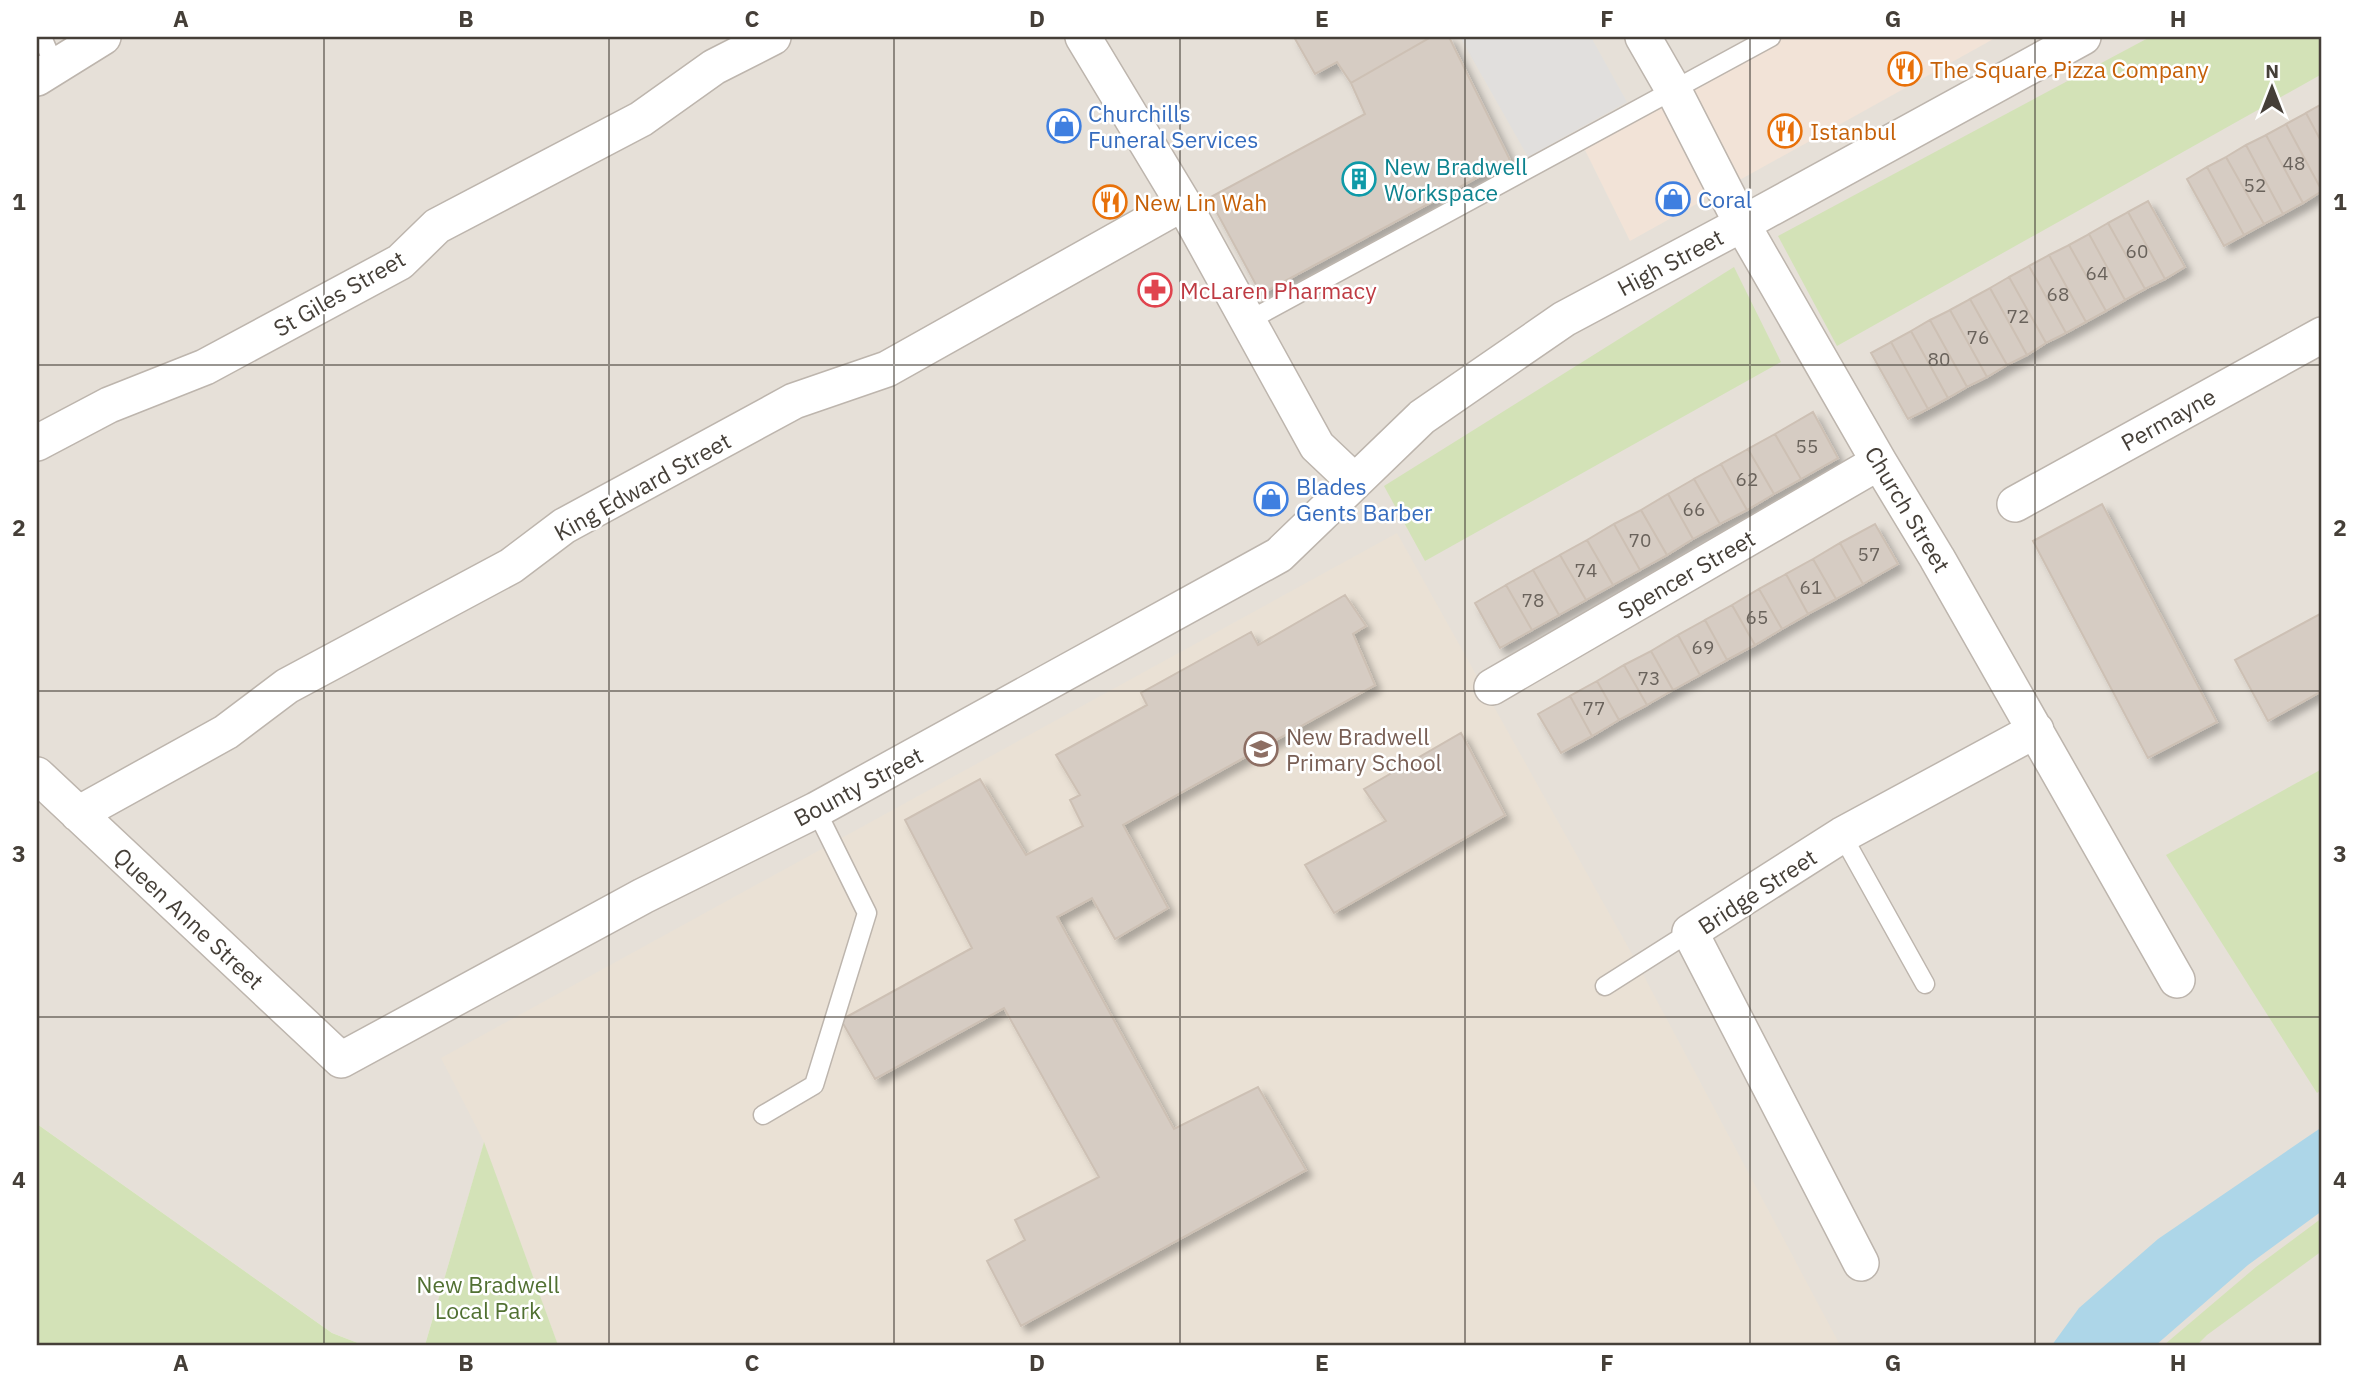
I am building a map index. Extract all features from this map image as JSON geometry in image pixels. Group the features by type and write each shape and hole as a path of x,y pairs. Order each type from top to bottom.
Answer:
{"street":[{"path":"45,61 103,37"},
{"name":"St Giles Street","path":"37,443 109,405 205,367 400,262 437,226 641,119 714,67 773,37"},
{"path":"1083,37 1183,202 1317,446 1353,481"},
{"name":"Church Street","path":"1643,37 1674,90 1742,224 2036,730 2177,980"},
{"name":"High Street","path":"1353,481 1422,417 1564,319 2083,37"},
{"name":"King Edward Street","path":"78,814 226,732 287,686 511,566 564,526 794,401 887,369 1183,202"},
{"name":"Permayne","path":"2015,504 2322,335"},
{"name":"Spencer Street","path":"1492,687 1879,462"},
{"name":"Bounty Street","path":"341,1060 643,896 816,810 1279,555 1353,481"},
{"name":"Bridge Street","path":"1861,1263 1690,932 1842,835 2036,730"},
{"name":"Queen Anne Street","path":"37,775 341,1060"}],"lane":[{"path":"1248,321 1771,37"},
{"path":"763,1115 814,1085 867,913 816,810"},
{"path":"1842,835 1925,984"},
{"path":"1605,986 1690,932"}],"shaded area":[{"path":"37,37 2322,37 2322,1345 558,1345 484,1143 425,1345 363,1345 332,1333 37,1124"},
{"path":"1460,37 1591,37 1627,102 1528,157"},
{"path":"1783,37 1997,37 1630,241 1584,148"},
{"name":"New Bradwell Primary School","path":"1397,533 1638,965 1840,1345 558,1345 484,1142 441,1058"}],"green space":[{"path":"2150,37 2322,37 2322,74 1837,346 1778,236"},
{"path":"1734,267 1781,362 1425,561 1384,486"},
{"path":"2322,769 2322,1089 2317,1093 2166,855"},
{"name":"New Bradwell Local Park","path":"37,1124 332,1333 363,1345 37,1345"},
{"name":"New Bradwell Local Park","path":"484,1142 558,1345 425,1345"},
{"path":"2322,1218 2322,1251 2197,1345 2164,1345 2256,1267"}],"water":[{"path":"2322,1127 2322,1211 2248,1265 2156,1345 2052,1345 2079,1308 2158,1239"}],"building":[{"path":"1294,37 1431,37 1351,83 1337,62 1315,74"},
{"name":"New Bradwell Workspace","path":"1431,37 1449,37 1510,160 1261,294 1209,198 1365,114 1351,83"},
{"path":"2322,104 2322,143 2306,113"},
{"path":"2306,113 2322,143 2322,191 2286,124"},
{"path":"2286,124 2322,191 2303,203 2266,135"},
{"path":"2266,135 2303,203 2283,214 2246,145"},
{"path":"2246,145 2283,214 2264,224 2226,157"},
{"path":"2226,157 2264,224 2244,235 2207,167"},
{"path":"2207,167 2244,235 2224,246 2187,179"},
{"path":"2148,201 2185,267 2165,279 2128,212"},
{"path":"2128,212 2165,279 2145,289 2108,223"},
{"path":"2108,223 2145,289 2125,300 2089,234"},
{"path":"2089,234 2125,300 2106,311 2069,245"},
{"path":"2069,245 2106,311 2086,322 2049,255"},
{"path":"2049,255 2086,322 2066,333 2029,266"},
{"path":"2029,266 2066,333 2046,343 2009,277"},
{"path":"2009,277 2046,343 2027,355 1990,288"},
{"path":"1990,288 2027,355 2007,365 1970,299"},
{"path":"1970,299 2007,365 1987,377 1950,310"},
{"path":"1950,310 1987,377 1967,387 1930,320"},
{"path":"1930,320 1967,387 1948,398 1911,331"},
{"path":"1911,331 1948,398 1928,409 1891,342"},
{"path":"1891,342 1928,409 1908,419 1871,353"},
{"path":"1813,412 1838,458 1801,479 1775,434"},
{"path":"1775,434 1801,479 1774,494 1748,449"},
{"path":"1748,449 1774,494 1747,510 1721,464"},
{"path":"1721,464 1747,510 1720,524 1694,479"},
{"path":"1694,479 1720,524 1693,539 1668,494"},
{"path":"1668,494 1693,539 1667,555 1641,510"},
{"path":"2102,504 2217,722 2148,758 2033,541"},
{"path":"1641,510 1667,555 1640,570 1614,524"},
{"path":"1614,524 1640,570 1613,585 1587,540"},
{"path":"1875,524 1898,564 1863,584 1840,543"},
{"path":"1587,540 1613,585 1586,600 1560,555"},
{"path":"1840,543 1863,584 1836,599 1813,559"},
{"path":"1560,555 1586,600 1559,615 1533,570"},
{"path":"1813,559 1836,599 1808,614 1786,574"},
{"path":"1533,570 1559,615 1532,630 1506,585"},
{"path":"1786,574 1808,614 1782,629 1759,589"},
{"path":"1506,585 1532,630 1500,648 1475,603"},
{"path":"1759,589 1782,629 1755,645 1732,605"},
{"path":"1345,595 1366,626 1353,634 1375,685 1123,825 1168,908 1115,939 1092,898 1057,917 1174,1129 1258,1087 1306,1170 1021,1326 987,1261 1025,1240 1015,1220 1099,1177 1004,1008 875,1079 841,1020 972,948 905,820 980,779 1026,855 1083,826 1070,800 1080,795 1056,755 1147,705 1141,693 1251,632 1258,645"},
{"path":"1732,605 1755,645 1727,660 1705,620"},
{"path":"2322,613 2322,691 2268,721 2235,660"},
{"path":"1705,620 1727,660 1700,675 1678,635"},
{"path":"1678,635 1700,675 1673,690 1651,651"},
{"path":"1651,651 1673,690 1647,705 1624,665"},
{"path":"1624,665 1647,705 1619,720 1597,681"},
{"path":"1597,681 1619,720 1592,736 1570,696"},
{"path":"1570,696 1592,736 1561,753 1538,714"},
{"path":"1461,733 1505,815 1334,913 1305,865 1386,821 1364,789"}],"place":[{"name":"The Square Pizza Company","path":"1905,69"},
{"name":"Churchills Funeral Services","path":"1064,126"},
{"name":"Istanbul","path":"1785,131"},
{"name":"New Bradwell Workspace","path":"1359,179"},
{"name":"Coral","path":"1673,199"},
{"name":"New Lin Wah","path":"1110,202"},
{"name":"McLaren Pharmacy","path":"1155,290"},
{"name":"Blades Gents Barber","path":"1271,499"},
{"name":"New Bradwell Primary School","path":"1261,749"}]}
